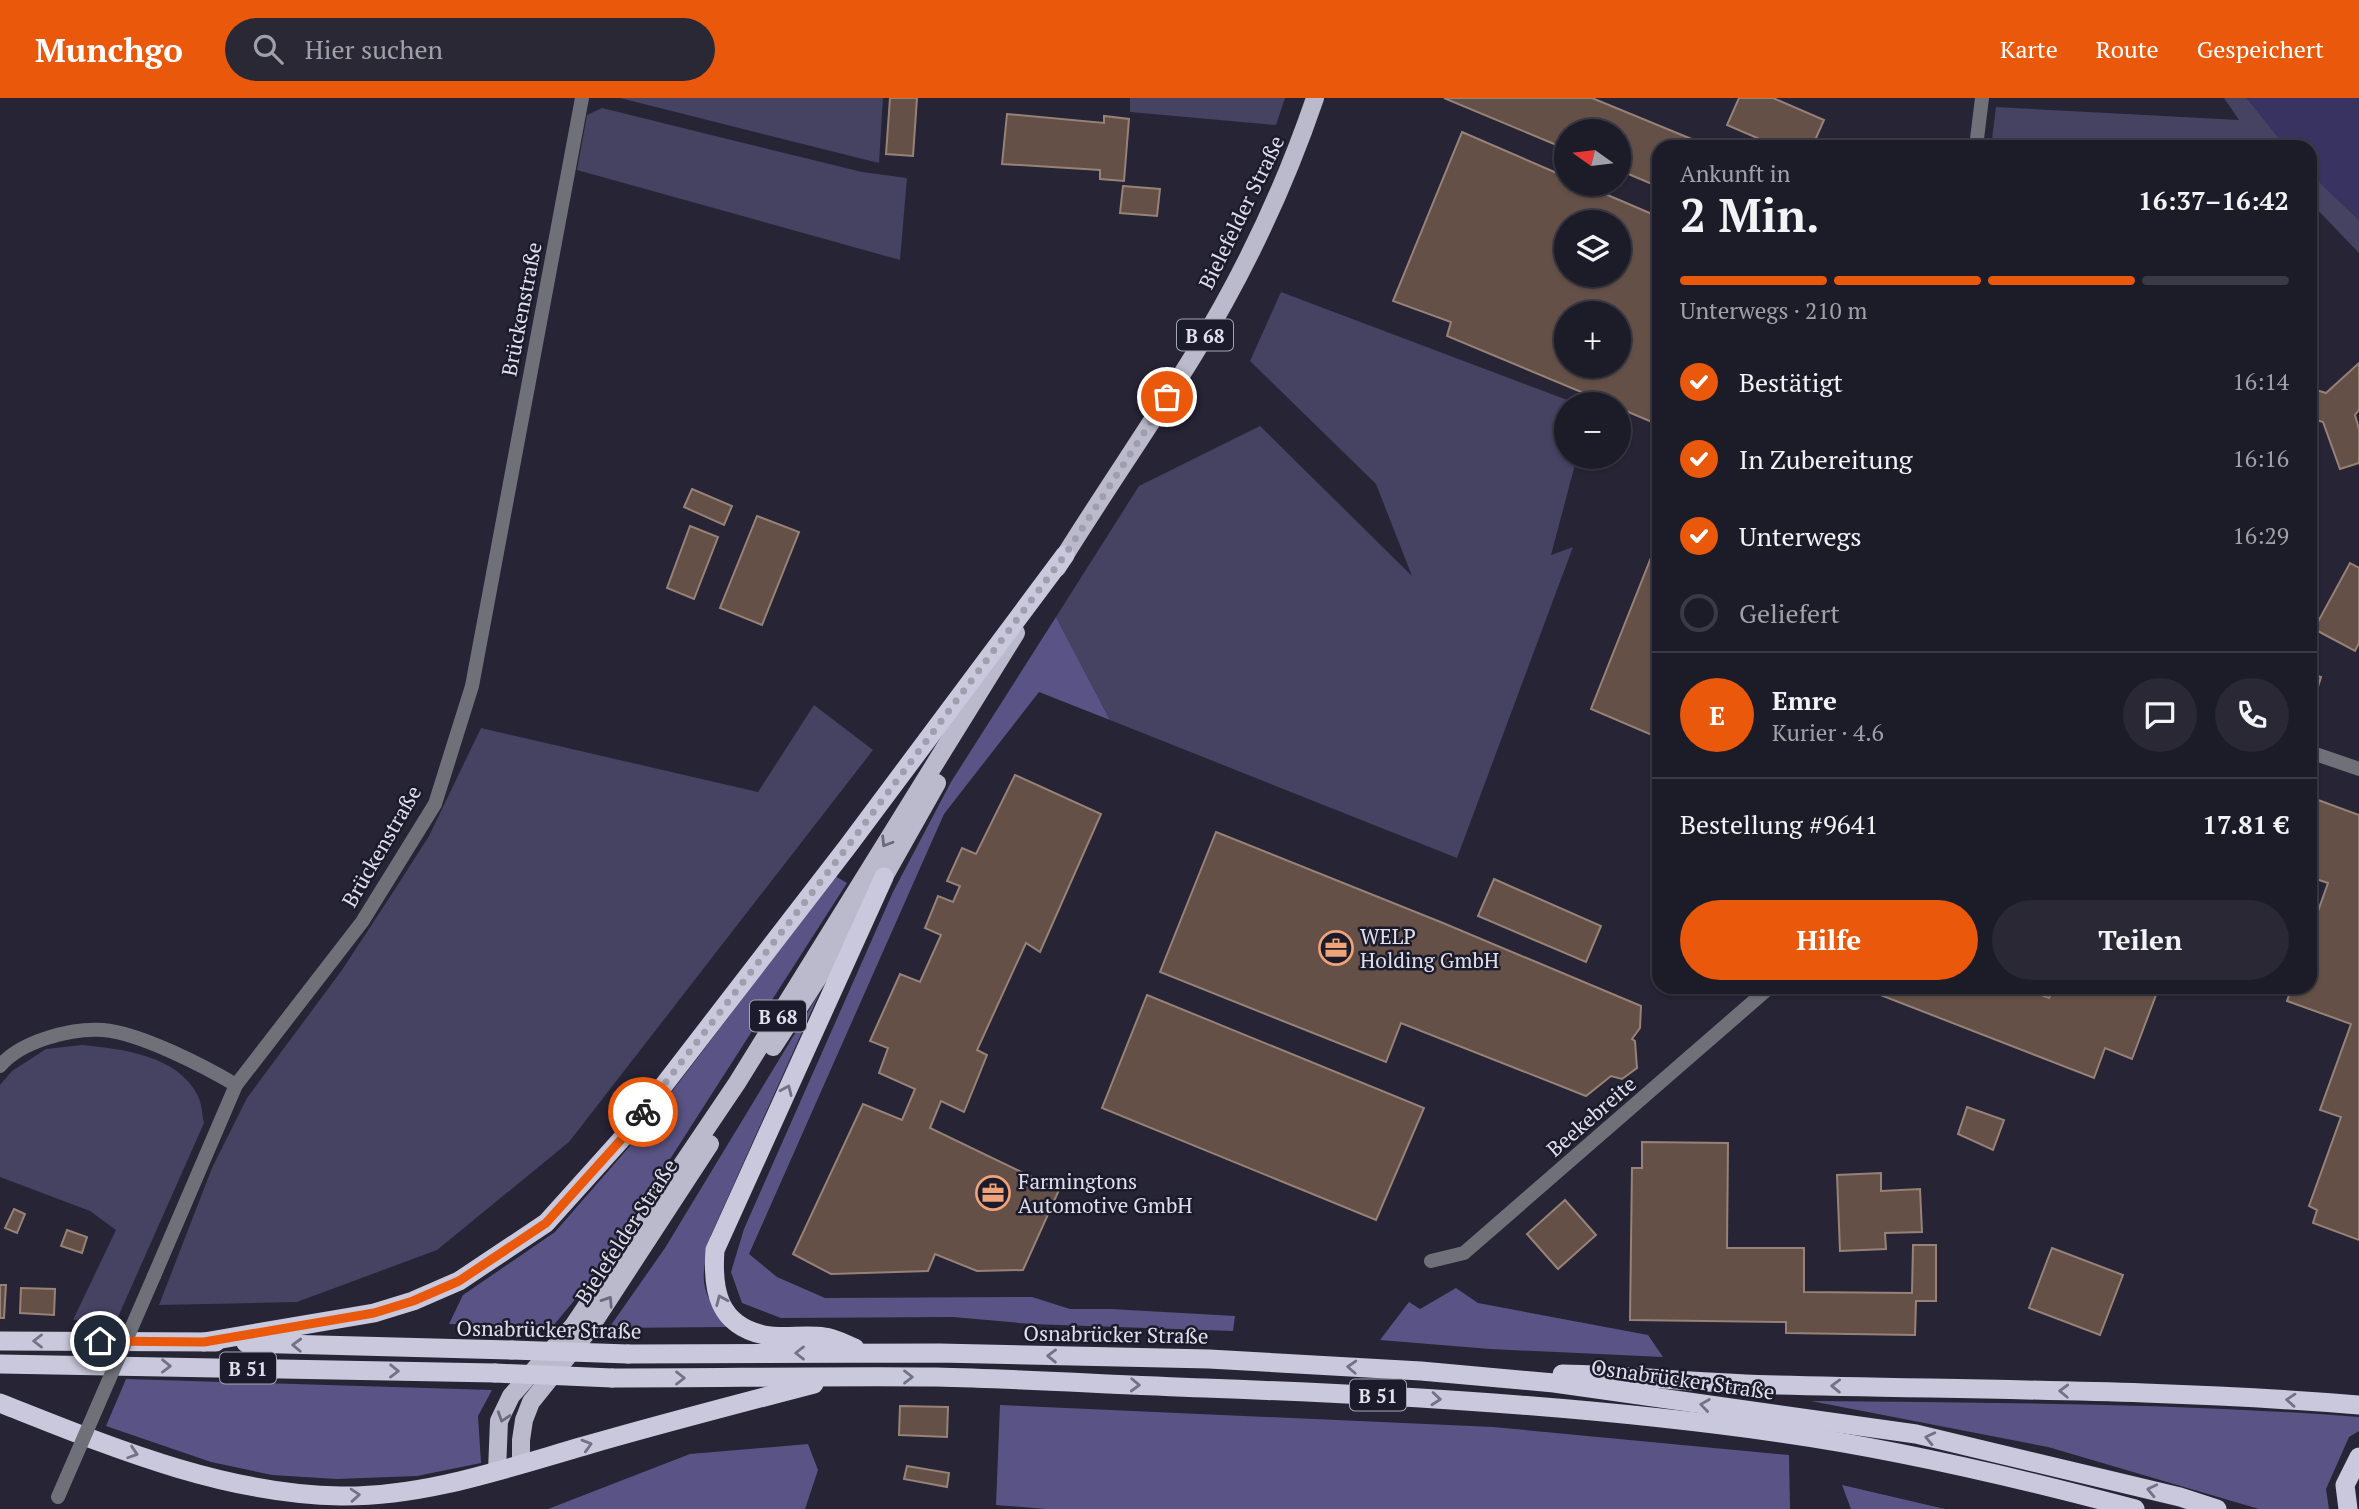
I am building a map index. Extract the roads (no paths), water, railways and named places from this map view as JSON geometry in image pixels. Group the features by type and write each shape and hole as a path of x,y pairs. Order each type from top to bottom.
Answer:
{"highway":[{"name":"B 68","path":"204,1342 374,1313 413,1301 459,1281 546,1223 635,1122 848,846 1065,555"},
{"name":"B 68","path":"869,1353 826,1337 764,1335 741,1327 721,1306 713,1277 715,1250 884,877"},
{"name":"Osnabrücker Straße","path":"0,1341 204,1342 628,1354 869,1353 1209,1359 1421,1371 1554,1384 1916,1434 2180,1497 2217,1509"},
{"name":"Osnabrücker Straße","path":"0,1364 495,1373 612,1378 937,1377 1413,1397 1611,1414 1781,1433 1992,1473 2135,1509"},
{"path":"1421,1371 1609,1375 1776,1385 2287,1399 2359,1405"},
{"path":"0,1403 124,1450 213,1478 269,1490 342,1496 425,1490 840,1377"},
{"path":"2348,1509 2345,1485 2359,1457"}],"main road":[{"name":"Bielefelder Straße","path":"497,1471 499,1421 511,1396 573,1326 737,1083 1065,555 1196,352 1253,248 1291,163 1315,98"},
{"name":"Bielefelder Straße","path":"521,1464 521,1440 531,1402 588,1331 884,877 1065,555"}],"street":[{"name":"Brückenstraße","path":"55,1503 236,1085 362,922 435,804 472,686 582,98"},
{"path":"1977,140 1982,98"},
{"path":"2317,754 2359,767"},
{"name":"Beekebreite","path":"1431,1261 1464,1253 1762,994"},
{"path":"0,1066 37,1039 103,1030 145,1041 209,1069 236,1085"}],"place":[{"name":"WELP Holding GmbH","path":"1336,948"},
{"name":"Farmingtons Automotive GmbH","path":"993,1193"}]}
